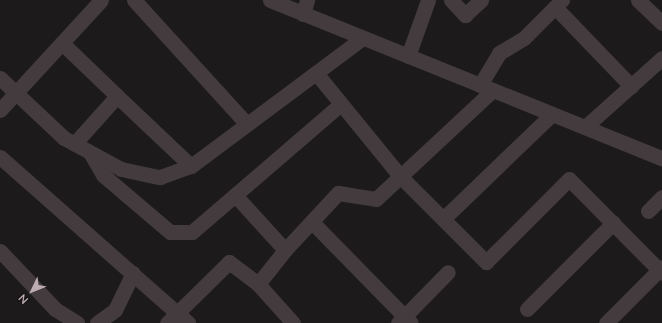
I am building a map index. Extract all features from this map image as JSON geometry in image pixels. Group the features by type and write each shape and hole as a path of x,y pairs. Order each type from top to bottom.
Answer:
{"street":[{"path":"0,110 101,0"},
{"path":"134,0 247,124"},
{"path":"270,0 305,7 363,38 486,88 661,156"},
{"path":"451,0 465,15 481,0"},
{"path":"638,0 662,22"},
{"path":"408,56 426,1"},
{"path":"258,284 285,250 338,194 376,199 486,88 499,53 524,38 558,4 631,86"},
{"path":"0,78 74,144 121,169 160,177 191,166 363,38"},
{"path":"62,42 191,166"},
{"path":"585,127 662,58"},
{"path":"316,73 400,176 486,262 569,179 661,270 606,323"},
{"path":"74,144 117,96"},
{"path":"91,154 103,175 170,232 192,232 341,104"},
{"path":"443,219 552,114"},
{"path":"0,157 133,273 177,320 229,262 258,284 293,323"},
{"path":"235,196 285,250"},
{"path":"648,211 662,197"},
{"path":"312,222 404,321 448,272"},
{"path":"527,309 613,223"},
{"path":"0,251 56,309 78,323"},
{"path":"97,323 115,310 133,273"}]}
